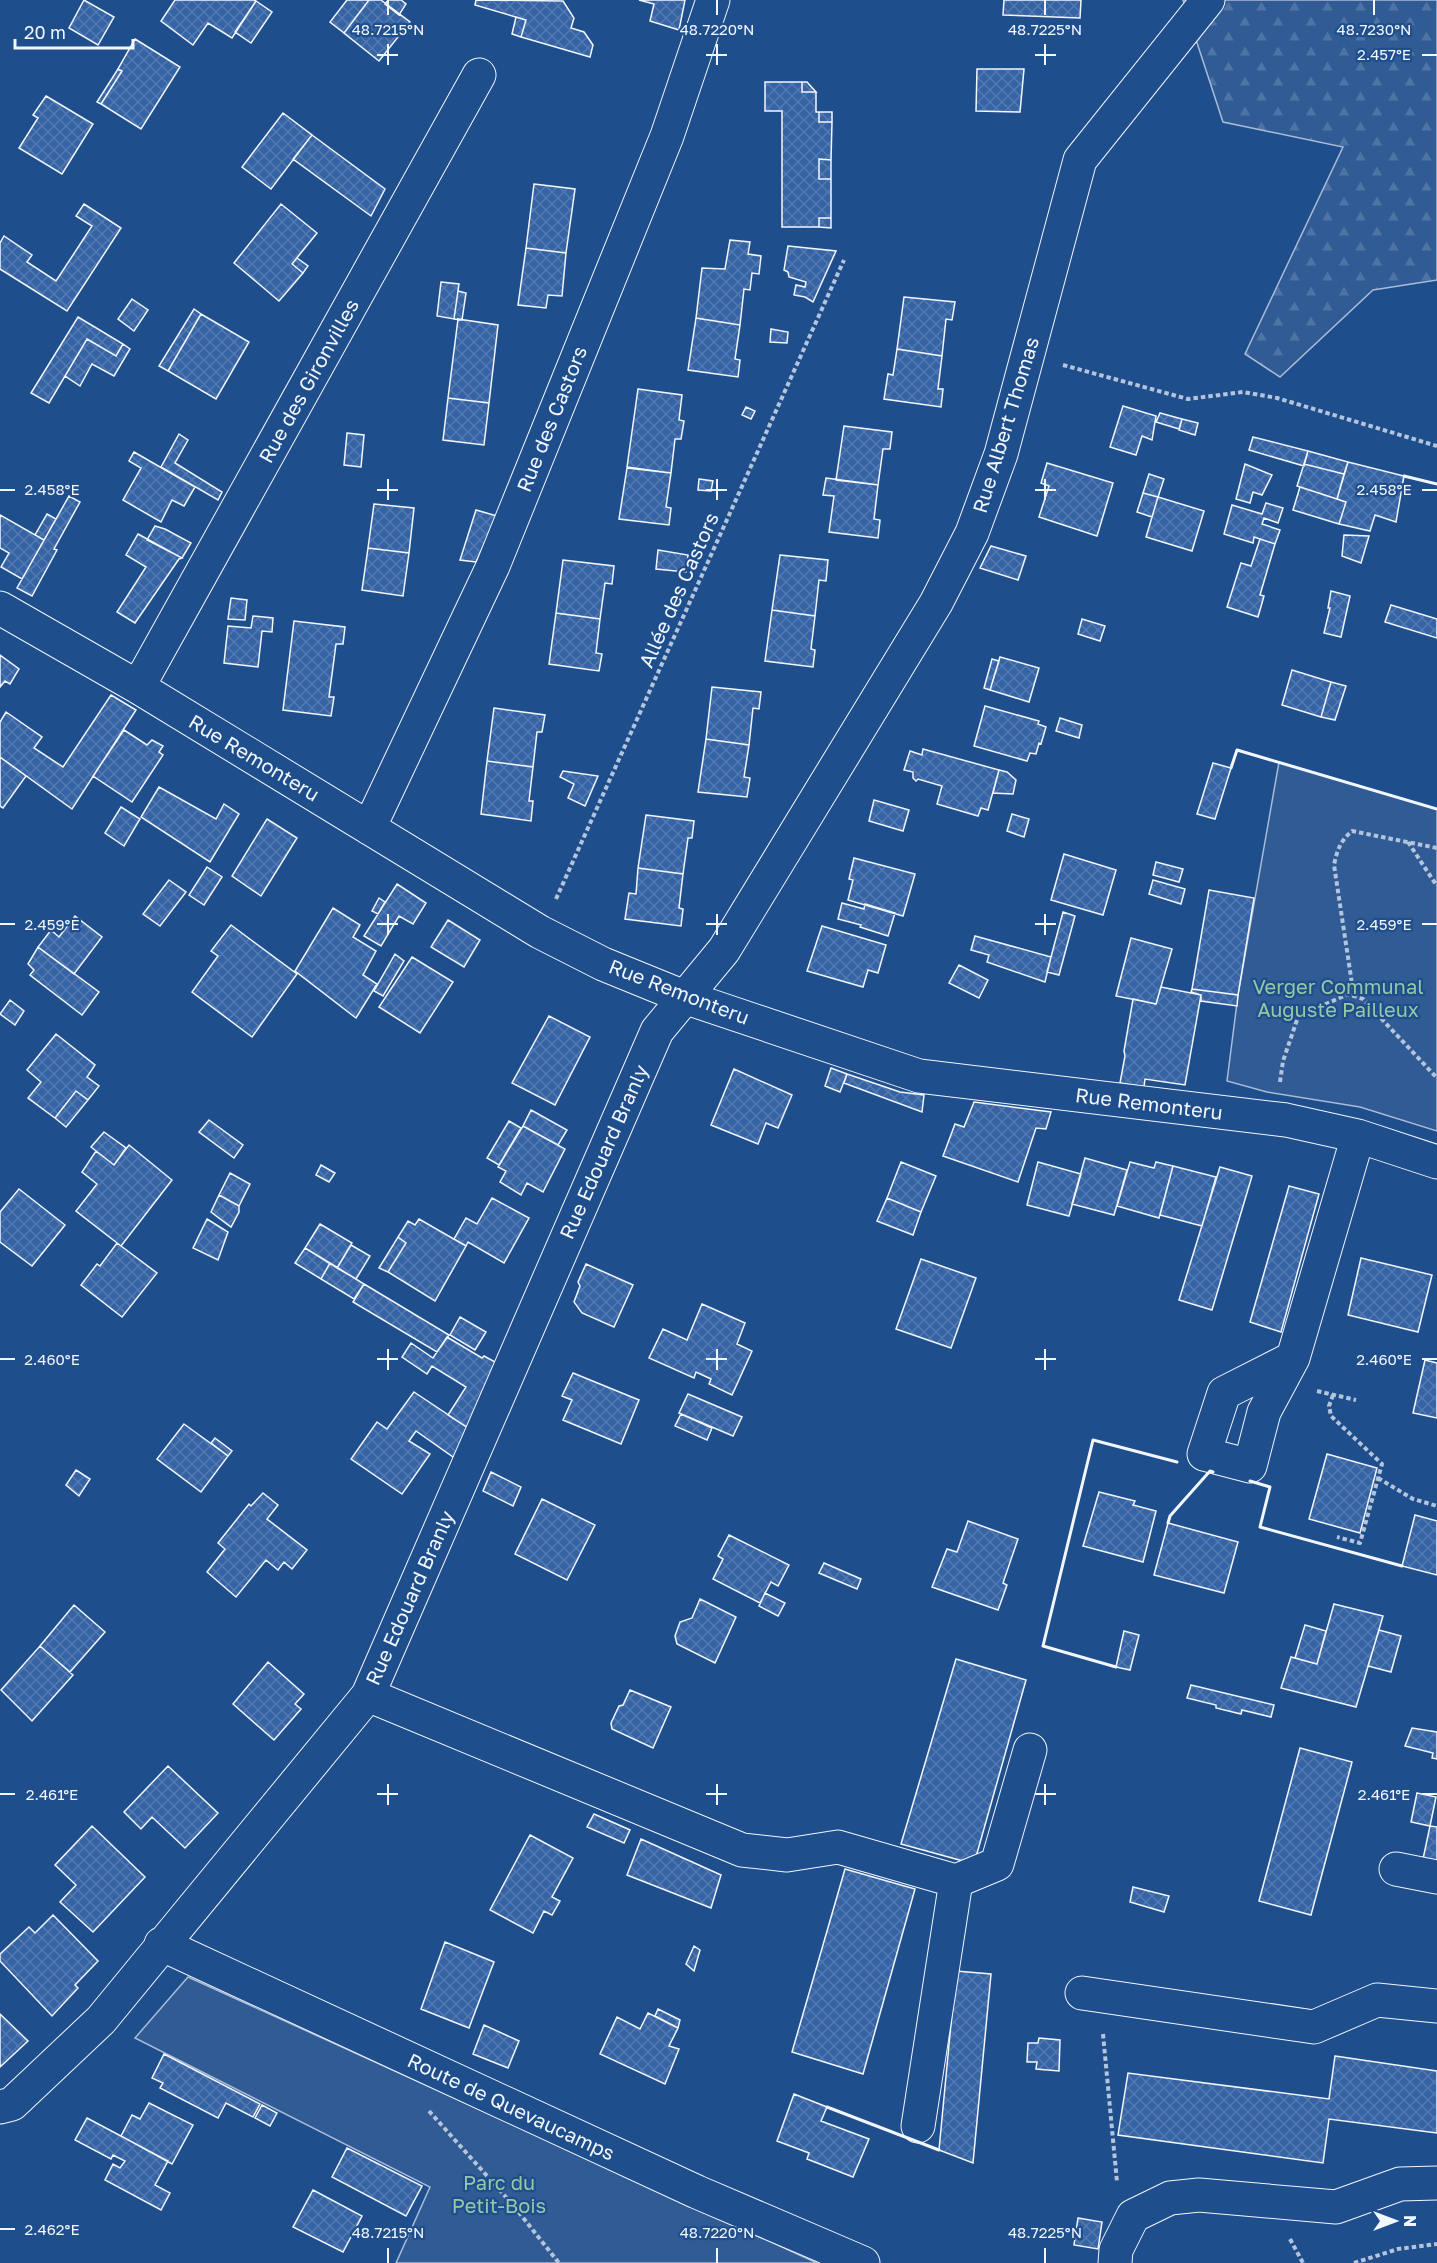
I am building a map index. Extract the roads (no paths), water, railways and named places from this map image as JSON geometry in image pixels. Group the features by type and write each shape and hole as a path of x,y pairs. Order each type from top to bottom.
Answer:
{"street":[{"name":"Rue des Castors","path":"369,828 492,566 667,136 713,0"},
{"name":"Rue Albert Thomas","path":"684,997 724,950 936,603 972,533 1001,454 1080,160 1208,0"},
{"name":"Rue des Gironvilles","path":"138,687 479,75"},
{"name":"Rue Remonteru","path":"4,616 138,687 540,932 603,964 684,997 919,1076 1274,1118 1358,1136 1437,1162"},
{"name":"Rue Edouard Branly","path":"0,2107 12,2104 101,2020 161,1944 368,1695 652,1041 657,1031 684,997"},
{"path":"1293,1358 1358,1136"},
{"path":"368,1695 742,1850 787,1855 838,1847 956,1881 997,1864 1030,1750"},
{"path":"1396,1869 1437,1876"},
{"path":"918,2126 956,1881"},
{"name":"Route de Quevaucamps","path":"161,1944 697,2192 863,2263"},
{"path":"1095,1995 1314,2027 1377,2000 1437,2006"},
{"path":"1119,2250 1133,2216 1170,2198 1199,2194 1336,2207 1400,2184 1437,2183"}],"park label":[{"name":"Verger Communal Auguste Pailleux","path":"1338,998"},
{"name":"Parc du Petit-Bois","path":"499,2194"}]}
